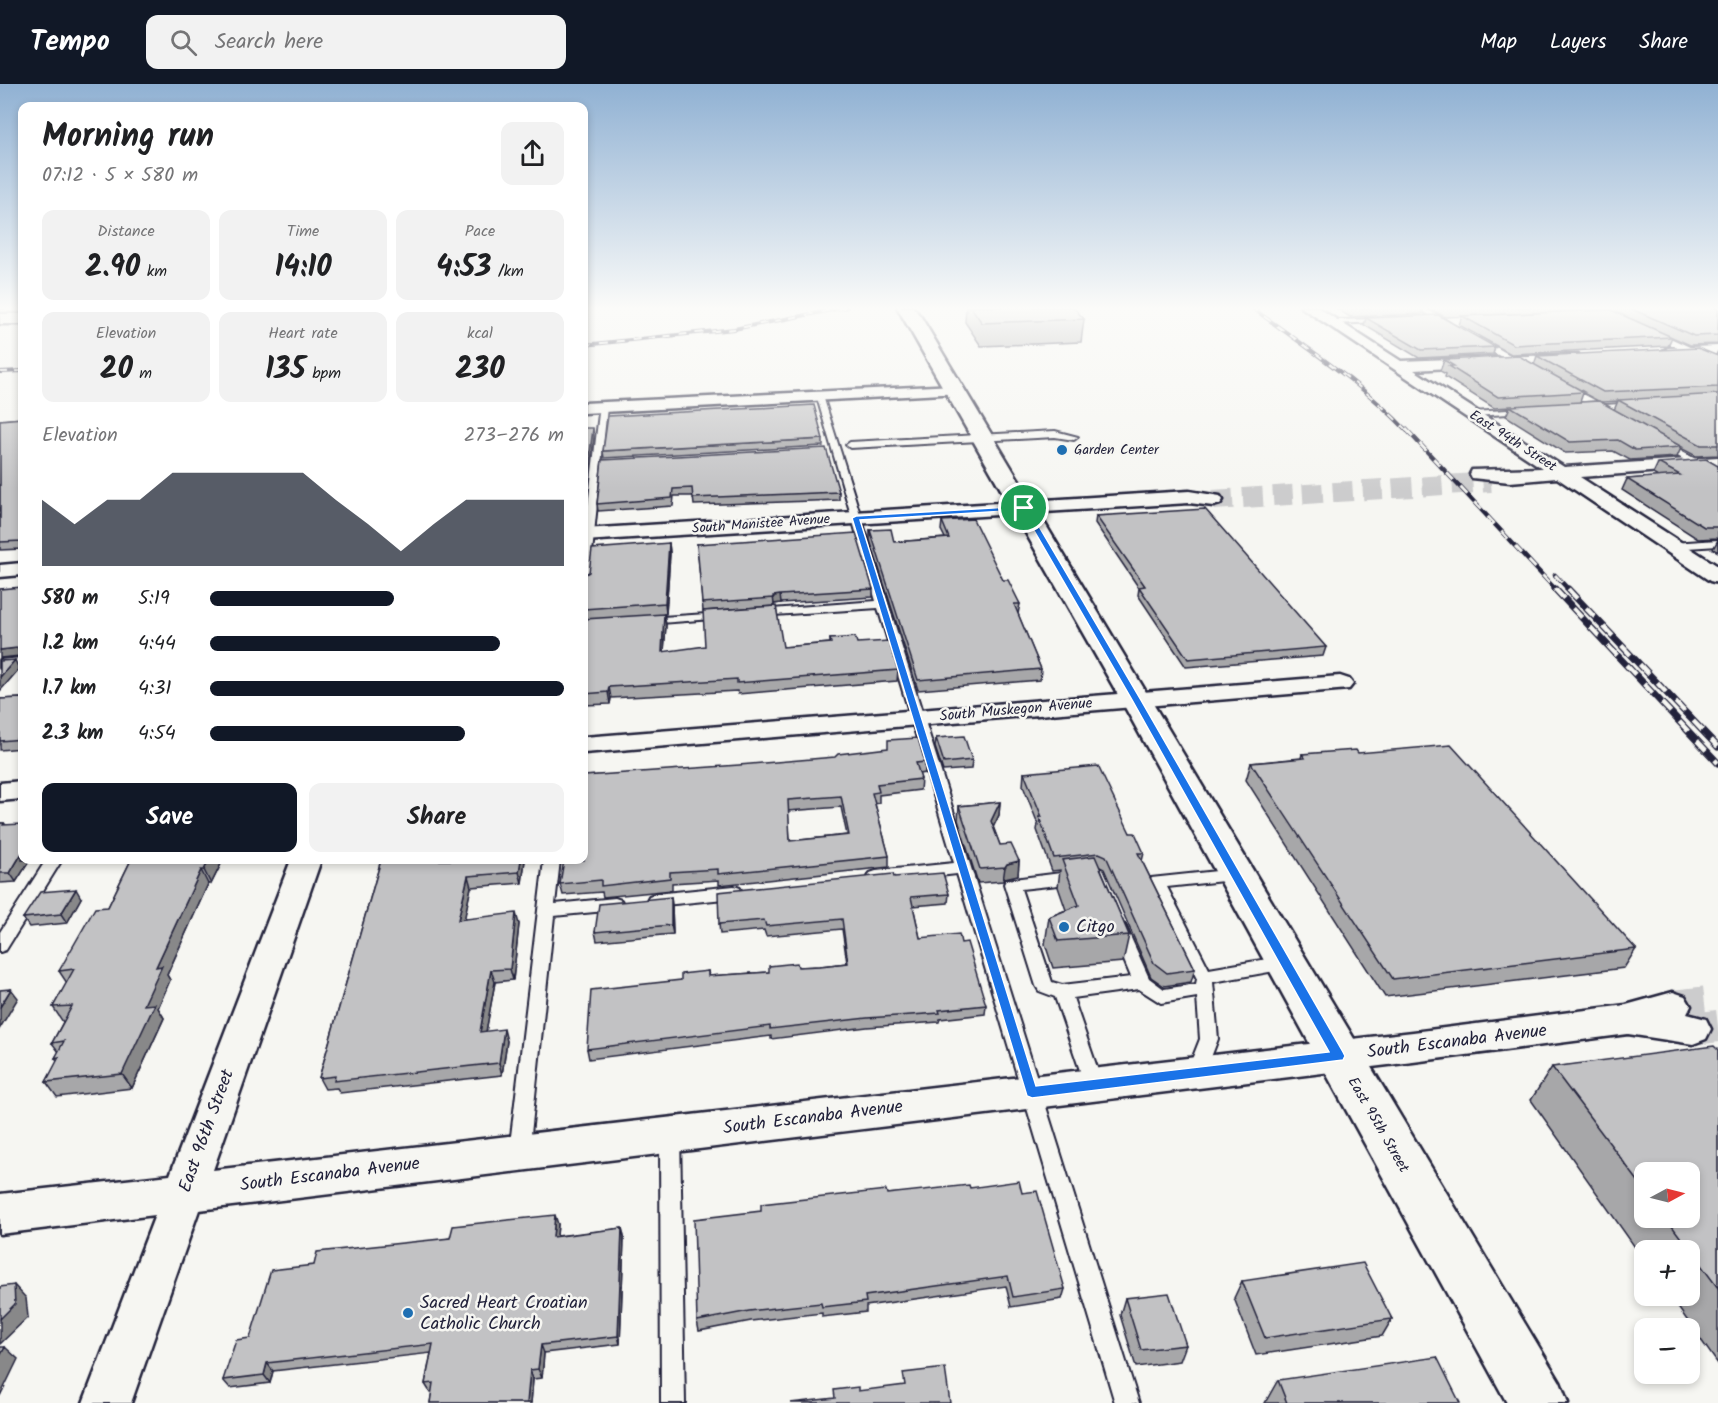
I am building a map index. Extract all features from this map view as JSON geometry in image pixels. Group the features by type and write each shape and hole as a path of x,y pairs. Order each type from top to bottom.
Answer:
{"main road":[{"name":"East 95th Street","path":"943,369 1137,700 1338,1056 1539,1403"}],"street":[{"name":"East 94th Street","path":"1402,369 1718,576"},
{"path":"588,408 955,390"},
{"path":"1485,478 1718,462"},
{"name":"South Manistee Avenue","path":"588,535 1202,496"},
{"path":"0,571 18,569"},
{"name":"South Muskegon Avenue","path":"588,745 1340,684"},
{"path":"0,792 18,790"},
{"name":"East 96th Street","path":"107,1403 305,864"},
{"name":"South Escanaba Avenue","path":"0,1214 1626,1020 1683,1018"}],"lane":[{"path":"819,396 1127,1403"},
{"path":"1586,405 1597,407 1641,405"},
{"path":"588,522 603,407"},
{"path":"1597,407 1617,419"},
{"path":"1471,414 1540,410"},
{"path":"836,449 1055,434 1074,437"},
{"path":"1657,441 1718,475"},
{"path":"597,463 609,463"},
{"path":"1672,546 1718,543"},
{"path":"631,622 882,604"},
{"path":"0,664 18,662"},
{"path":"0,946 51,864"},
{"path":"519,1153 552,864"},
{"path":"856,879 963,868"},
{"path":"1097,874 1012,884 1045,987 1062,992 1142,982"},
{"path":"1196,1073 1209,1040 1204,983 1157,882 1236,875"},
{"path":"546,911 749,890"},
{"path":"1115,918 1142,982 1161,996 1286,963"},
{"path":"1062,992 1094,1085"},
{"path":"670,1135 673,1403"}],"building":[{"path":"1453,369 1542,369 1584,392 1498,397"},
{"path":"1560,369 1718,369 1718,387 1603,392"},
{"path":"1718,394 1718,445 1701,445 1618,400"},
{"path":"1599,401 1682,447 1635,450 1618,440 1570,442 1510,406"},
{"path":"814,405 823,439 603,451 608,416"},
{"path":"18,418 18,541 0,542 0,420"},
{"path":"588,428 593,428 588,469"},
{"path":"826,448 839,492 693,498 692,488 673,489 672,498 597,504 602,460"},
{"path":"1706,459 1718,466 1718,527 1704,527 1627,479 1680,475 1658,463"},
{"path":"1205,509 1326,647 1188,659 1139,587 1145,586 1096,516"},
{"path":"973,519 1003,580 1008,580 1020,604 1014,604 1041,669 918,680 870,530 891,529 894,542 949,538 942,521"},
{"path":"856,533 873,589 702,603 697,544"},
{"path":"669,543 665,603 588,609 588,573 592,549"},
{"path":"18,587 18,650 17,648 0,650 0,589"},
{"path":"776,606 783,647 831,643 830,639 855,637 857,643 889,641 898,670 737,683 737,679 609,687 608,692 588,694 588,619 664,614 662,652 705,646 703,611"},
{"path":"15,660 0,677 0,661"},
{"path":"18,698 18,739 0,741 0,699"},
{"path":"964,736 972,760 944,763 936,738"},
{"path":"918,738 925,762 916,763 921,779 877,784 879,792 872,793 889,856 718,874 718,869 670,872 670,878 601,886 601,880 560,884 563,864 588,864 588,776 835,757 838,754 888,748 888,740","holes":["841,796 849,835 790,841 788,800"]},
{"path":"1451,745 1636,949 1393,979 1251,763 1305,758 1302,754 1356,750 1358,753"},
{"path":"1098,766 1130,833 1135,833 1144,853 1138,853 1195,969 1167,973 1154,963 1106,856 1099,853 1054,858 1039,817 1042,817 1024,773"},
{"path":"1000,802 991,821 1000,845 1011,844 1019,861 1007,864 1005,867 980,869 959,806"},
{"path":"0,823 18,824 18,860 10,873 0,873"},
{"path":"1095,856 1129,935 1058,941 1049,917 1079,905 1062,860"},
{"path":"129,864 207,864 204,870 201,870 156,967 162,966 144,1005 155,1004 122,1074 46,1082 59,1057 55,1058 64,1041 52,1043 72,1006 53,1007 74,969 59,971 95,908 108,907"},
{"path":"380,864 520,864 519,872 468,876 458,920 516,913 510,969 491,970 480,1032 504,1029 499,1063 334,1081 335,1076 319,1078"},
{"path":"943,873 949,894 911,897 920,938 959,934 961,943 967,942 986,1005 939,1010 940,1013 867,1018 770,1029 770,1026 587,1049 591,990 681,980 681,974 708,971 708,976 769,972 769,966 797,963 798,967 848,963 842,919 766,926 764,920 719,924 718,892 893,874 894,877"},
{"path":"76,889 61,914 23,918 40,892"},
{"path":"671,897 671,925 595,932 599,904"},
{"path":"11,989 0,1007 0,990"},
{"path":"1714,1046 1718,1050 1718,1288 1700,1264 1700,1240 1682,1240 1673,1228 1700,1228 1700,1162 1634,1162 1634,1176 1552,1067"},
{"path":"1019,1181 1022,1193 1037,1191 1065,1289 1013,1297 1008,1276 865,1296 866,1302 822,1307 821,1303 749,1311 697,1321 694,1219 761,1211 761,1204 886,1190 887,1194 969,1185 970,1188"},
{"name":"Sacred Heart Croatian Catholic Church","path":"555,1215 553,1237 622,1228 618,1336 541,1345 538,1369 530,1370 527,1403 430,1403 433,1383 425,1384 433,1344 267,1363 264,1375 223,1380 236,1340 250,1338 271,1270 314,1265 317,1252 450,1238 453,1226"},
{"path":"1363,1263 1392,1319 1265,1338 1242,1281"},
{"path":"14,1285 15,1304 0,1319 0,1287"},
{"path":"1169,1293 1186,1345 1141,1350 1125,1298"},
{"path":"1437,1357 1460,1403 1287,1403 1278,1380"},
{"path":"945,1368 950,1403 790,1403 835,1398 834,1390 858,1387 858,1391 905,1385 903,1373"}],"tunnel":[{"path":"1213,500 1491,482"},
{"path":"1673,1006 1718,1001"},
{"path":"1693,1029 1718,1026"}],"railway":[{"path":"1335,369 1390,413 1407,431"},
{"path":"0,372 18,371"},
{"path":"1406,429 1556,590"},
{"path":"1555,575 1569,590"},
{"path":"1555,589 1718,763"},
{"path":"1568,589 1718,747"}],"place":[{"name":"Garden Center","path":"1062,450"},
{"name":"Citgo","path":"1064,927"},
{"name":"Sacred Heart Croatian Catholic Church","path":"408,1313"}],"route":[{"path":"1024,508 1137,700 1338,1056 1032,1092 856,518 1024,508"}]}
